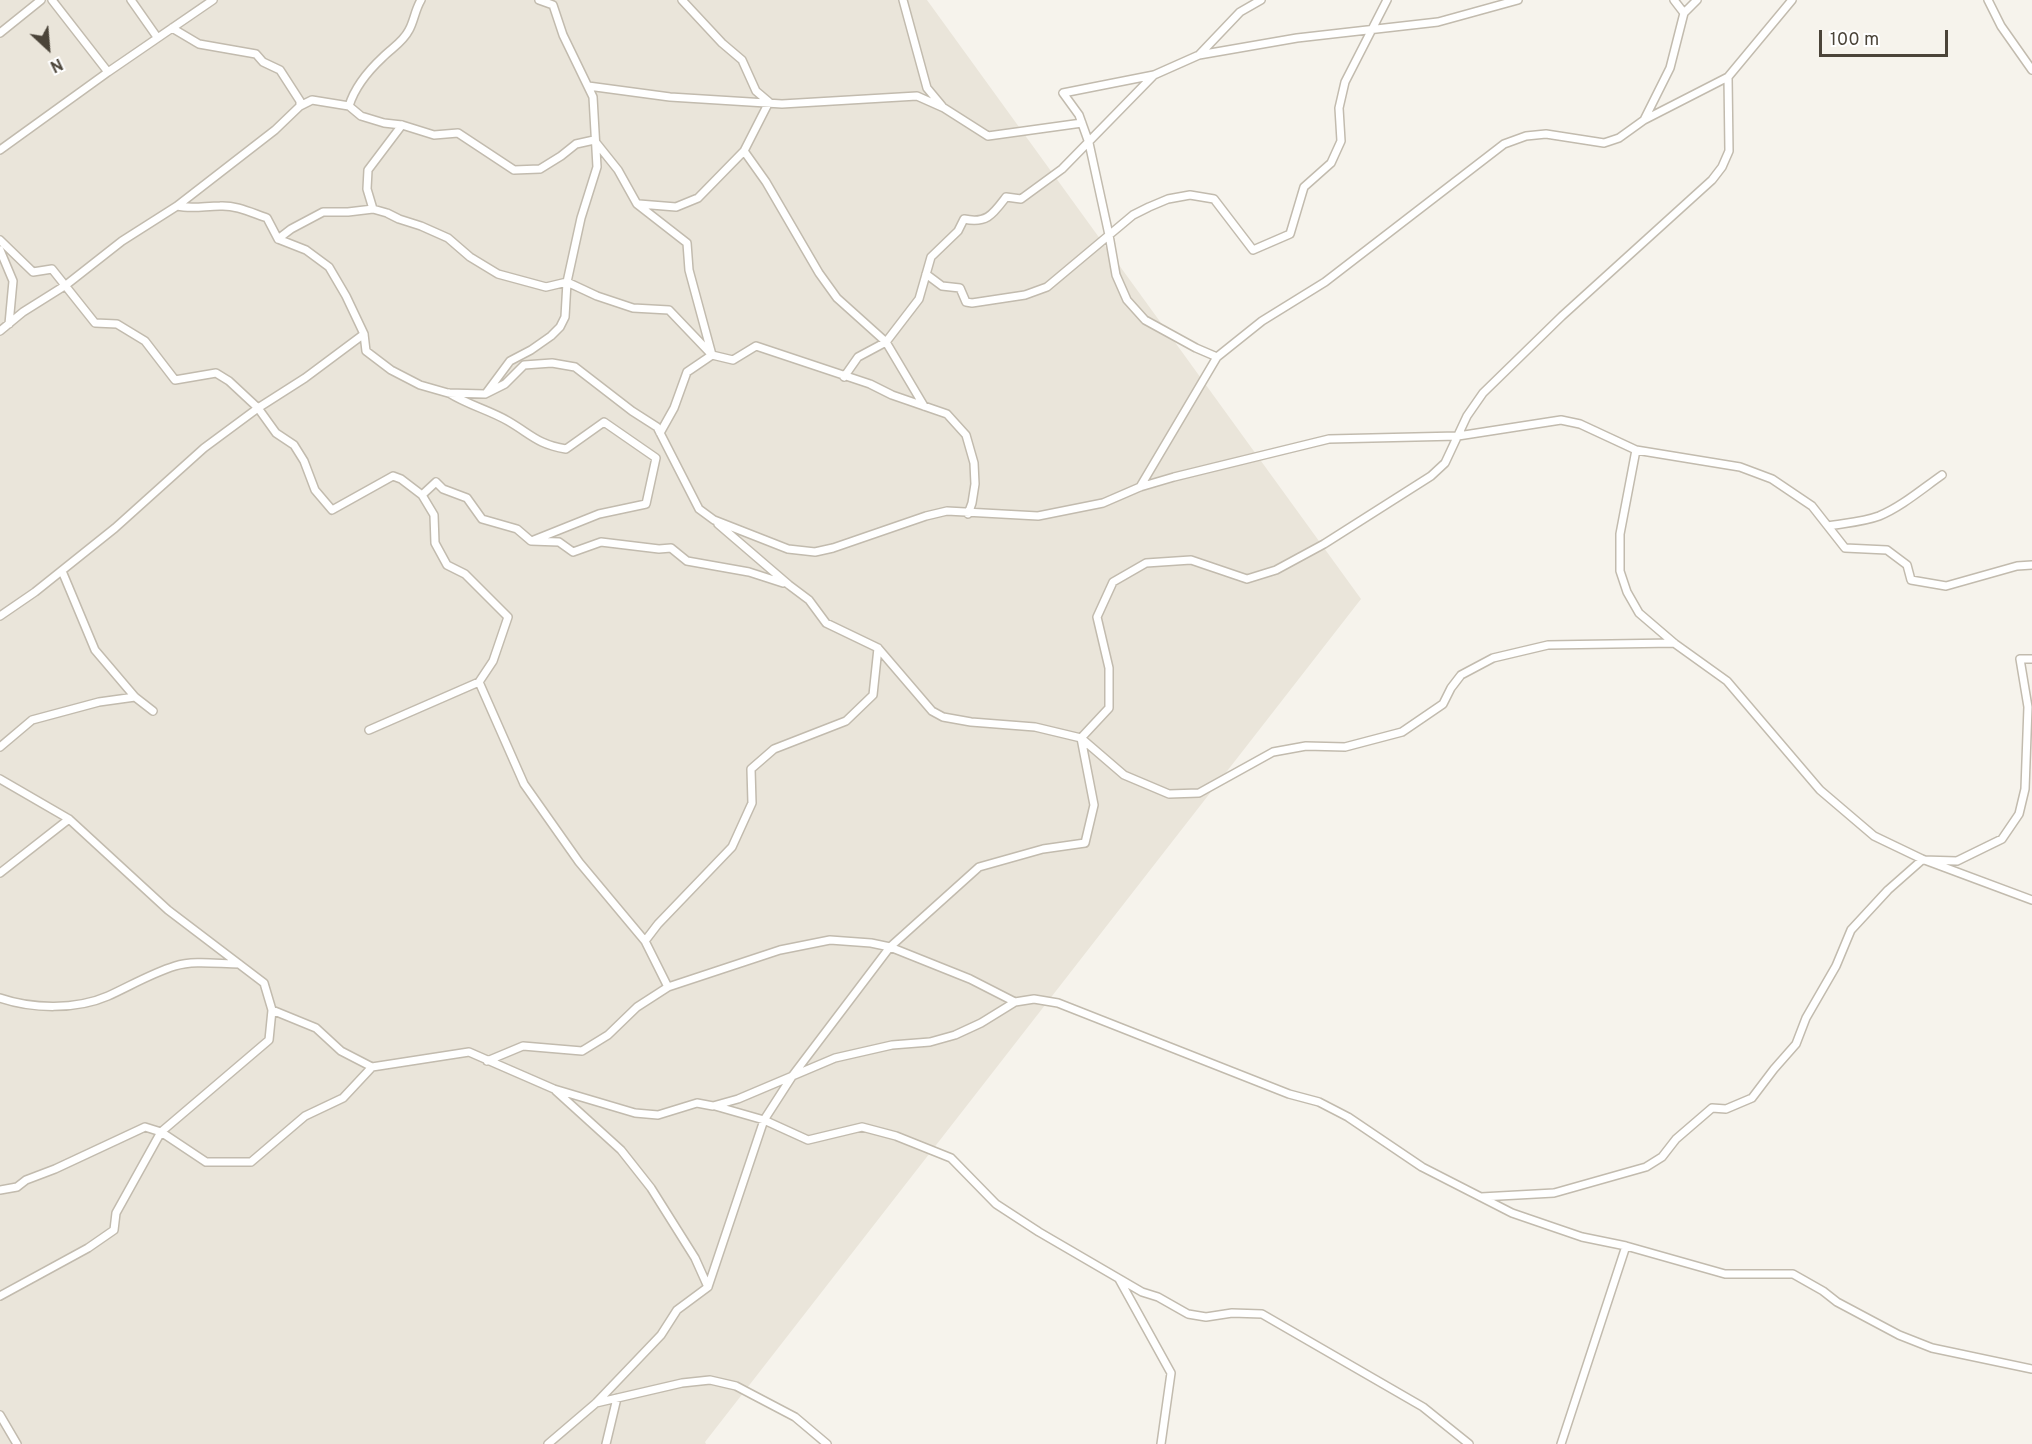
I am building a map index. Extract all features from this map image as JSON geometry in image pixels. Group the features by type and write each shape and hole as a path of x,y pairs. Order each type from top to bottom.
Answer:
{"street":[{"path":"0,33 41,0"},
{"path":"52,0 108,72"},
{"path":"131,0 157,38"},
{"path":"0,150 213,0"},
{"path":"349,106 353,93 366,75 382,57 397,46 409,30 421,0"},
{"path":"485,394 510,362 551,336 560,327 565,317 567,282 581,218 597,167 593,97 562,35 555,3 538,0"},
{"path":"682,0 722,43 742,60 756,91 769,102"},
{"path":"903,0 927,88 944,108"},
{"path":"1199,55 1240,12 1261,0"},
{"path":"926,274 942,286 960,288 966,302 1025,296 1047,287 1133,215 1168,199 1190,195 1214,199 1253,250 1290,234 1304,187 1331,163 1341,141 1340,108 1345,82 1387,0"},
{"path":"1217,357 1145,320 1127,300 1116,275 1089,143 1079,115 1063,93 1154,75 1199,55 1297,38 1438,22 1518,0"},
{"path":"1674,0 1684,13"},
{"path":"1644,120 1670,68 1684,13 1697,0"},
{"path":"1140,487 1217,357 1263,321 1325,282 1504,144 1526,136 1546,134 1604,142 1619,138 1644,120 1728,77 1792,0"},
{"path":"1988,0 2001,26 2032,70"},
{"path":"172,28 199,44 256,54 263,62 280,70 300,101 300,106"},
{"path":"844,377 858,357 886,342 920,299 931,257 958,231 964,219 975,222 992,216 1006,197 1021,199 1062,169 1154,75"},
{"path":"1081,738 1110,708 1109,668 1096,617 1113,582 1146,563 1191,560 1247,579 1276,570 1324,544 1431,476 1445,463 1467,416 1483,393 1562,316 1712,180 1722,167 1729,151 1728,77"},
{"path":"588,86 670,97 769,102 813,103 917,96 944,108 988,136 1082,123"},
{"path":"0,331 23,312 66,285 122,241 177,206 275,130 300,106 312,100 349,106 361,116 434,135 458,133 514,170 540,168 576,144 594,140"},
{"path":"637,204 676,207 698,198 744,151 769,102"},
{"path":"373,209 367,189 368,170 402,125"},
{"path":"594,140 618,170 637,204 687,243 689,270 711,355"},
{"path":"744,151 766,182 813,263 837,298 886,342 924,406"},
{"path":"177,206 189,208 223,206 267,218 278,239 306,250 329,267 364,334 366,351 391,370 420,385 448,393 485,394 505,384 524,365 552,363 575,367 632,411 657,427 699,509 809,600 826,623 878,648 932,711 944,717 970,722 1035,727 1081,738 1124,775 1169,794 1199,793 1273,752 1306,746 1345,747 1402,732 1443,704 1461,675 1493,657 1548,645 1674,643"},
{"path":"278,239 291,229 323,212 373,209 422,226 448,238 470,257 498,274 546,287 567,282 597,296 633,308 669,310 711,355 733,360 756,346 870,384 947,414 966,435 974,463 975,484 968,514"},
{"path":"0,240 33,272 52,269 95,323 117,324 145,341 175,380 216,373 230,381 258,408 276,434 294,445 304,461 315,490 332,510 393,476 422,495 434,515 435,543 447,566 465,574 508,617 493,662 479,682 369,730"},
{"path":"0,250 14,281 9,324"},
{"path":"0,616 62,571 115,528 204,448 364,334"},
{"path":"660,433 670,417 687,372 711,355"},
{"path":"448,393 508,421 536,441 554,447 566,449 604,422 656,458 646,504 598,514 531,541"},
{"path":"714,520 788,549 815,552 926,516 947,512 1038,516 1103,503 1140,487 1329,439 1458,436 1561,420 1580,424 1636,450 1740,466 1772,479 1812,506 1845,548 1887,550 1907,565 1911,580 1946,586 2017,566 2032,565"},
{"path":"1636,450 1620,534 1620,571 1626,592 1639,614 1674,643 1727,681 1820,790 1874,836 1922,860 2032,900"},
{"path":"1828,525 1879,516 1942,475"},
{"path":"422,495 436,482 443,489 467,498 482,519 518,529 531,541 559,542 573,552 601,542 658,549 671,548 687,561 749,572 789,585"},
{"path":"62,571 95,650 135,697 153,711"},
{"path":"645,941 658,924 732,847 752,803 751,769 774,748 846,721 873,696 878,648"},
{"path":"1481,1197 1554,1193 1646,1167 1662,1157 1676,1138 1712,1108 1726,1109 1752,1098 1796,1044 1806,1018 1836,966 1851,930 1887,890 1922,860 1957,861 2002,839 2019,814 2025,789 2028,707 2020,659 2032,659"},
{"path":"479,682 524,784 579,862 645,941 668,987"},
{"path":"0,747 32,720 99,702 135,697"},
{"path":"548,1444 596,1403 662,1335 677,1310 708,1287 764,1120 793,1076 890,947 980,867 1043,849 1085,843 1094,805 1081,738"},
{"path":"0,779 69,819 168,910 264,983 272,1010 269,1040 161,1132 116,1214 114,1230 88,1248 0,1296"},
{"path":"0,873 69,819"},
{"path":"487,1061 523,1046 582,1051 608,1035 637,1007 668,987 780,950 830,940 890,947 970,979 1015,1002"},
{"path":"0,998 30,1005 72,1004 107,996 176,965 239,964"},
{"path":"713,1106 738,1099 835,1058 892,1045 930,1042 955,1035 981,1023 1015,1002 1034,999 1058,1003 1289,1095 1319,1102 1348,1117 1422,1167 1512,1213 1582,1237 1626,1246 1725,1274 1794,1274 1824,1291 1837,1302 1899,1335 1932,1347 2032,1369"},
{"path":"272,1010 316,1028 341,1051 372,1067 469,1052 554,1089 635,1113 658,1115 697,1103 764,1120 808,1140 862,1127 896,1136 951,1158 996,1204 1142,1292 1158,1297 1188,1314 1206,1317 1232,1313 1262,1314 1423,1407 1469,1444"},
{"path":"0,1190 17,1187 26,1180 56,1169 146,1127 161,1132 206,1162 251,1162 304,1116 343,1098 372,1067"},
{"path":"554,1089 621,1150 651,1188 695,1258 708,1287"},
{"path":"1561,1444 1626,1246"},
{"path":"1118,1277 1171,1373 1161,1444"},
{"path":"596,1403 682,1383 710,1380 736,1386 795,1417 827,1444"},
{"path":"606,1444 617,1398"},
{"path":"0,1415 17,1444"},
{"path":"809,1429 816,1444"}],"shaded area":[{"path":"0,0 927,0 1361,599 705,1442 706,1444 0,1444"}]}
